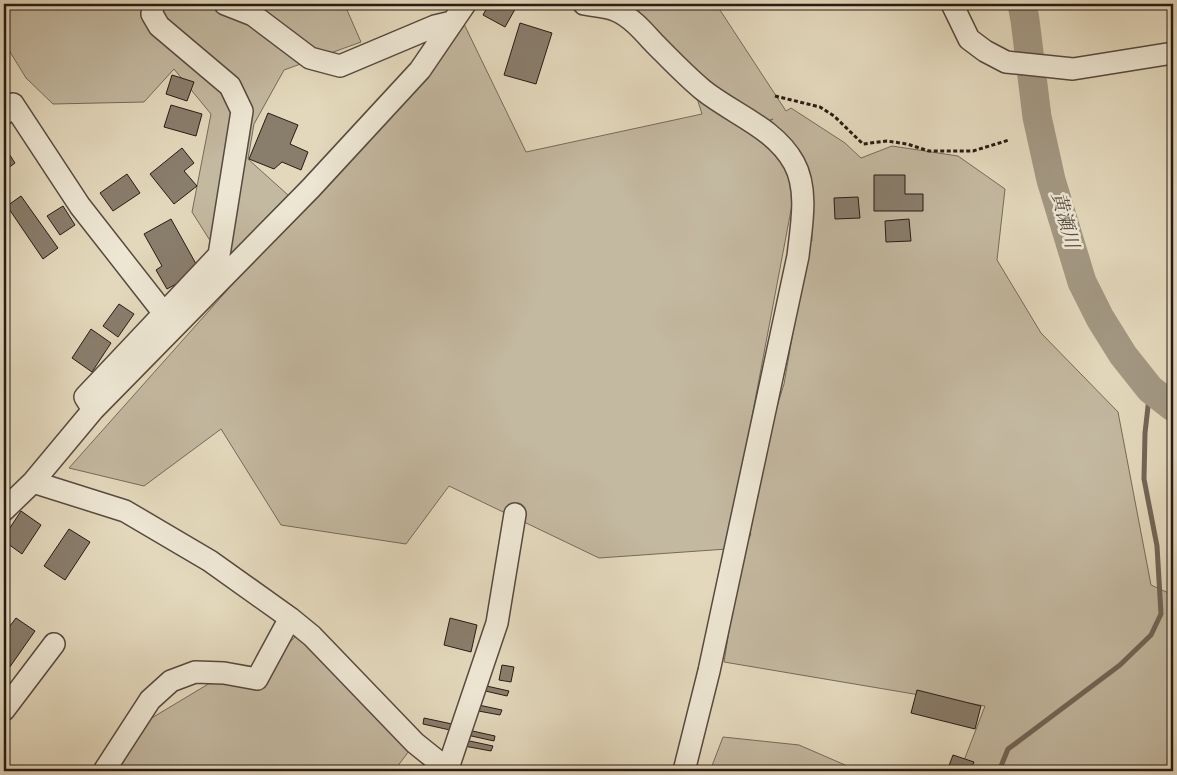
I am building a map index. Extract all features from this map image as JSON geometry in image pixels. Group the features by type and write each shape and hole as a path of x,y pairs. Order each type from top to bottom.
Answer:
{"street":[{"path":"93,410 85,397 163,312 219,255 242,111 230,86 159,26 152,14 153,4"},
{"path":"225,4 253,15 310,58 340,66 435,26 452,22"},
{"path":"4,510 32,482 93,410 311,188 420,70 465,4"},
{"path":"584,4 616,10 634,22 704,91 779,143 795,164 801,186 802,211 798,256 709,671 684,771"},
{"path":"952,4 969,39 985,51 1006,62 1073,69 1173,53"},
{"path":"4,114 13,104 80,206 163,312"},
{"path":"32,482 125,511 210,561 312,636 415,743 449,770 497,623 515,514"},
{"path":"104,771 150,700 171,681 195,672 224,673 257,679 290,618"},
{"path":"4,710 54,644"}],"path":[{"path":"775,96 820,108 834,116 863,144 887,141 907,144 929,151 973,151 1009,140"}],"shaded area":[{"path":"4,4 334,4 347,10 361,42 284,70 254,124 248,159 288,195 230,254 216,250 192,212 211,114 174,69 144,102 53,104 26,78 4,42"},
{"path":"639,4 716,4 786,111 791,108 845,143 861,158 892,146 958,156 1005,189 997,260 1041,333 1118,412 1151,585 1173,595 1173,771 960,771 985,706 724,662 732,612 728,583 751,534 741,522 784,384 809,240 812,241 810,178 763,126 773,119 767,121 696,76 639,14"},
{"path":"464,24 526,152 702,114 691,79 798,173 727,549 599,558 449,486 406,544 281,525 221,429 144,486 69,468"},
{"path":"296,636 415,743 394,771 112,771 130,731 210,683 261,672"},
{"path":"723,737 799,745 859,771 710,771"}],"building":[{"path":"489,4 518,4 505,27 483,15"},
{"path":"520,23 552,33 536,84 504,75"},
{"path":"172,75 194,82 187,101 166,94"},
{"path":"171,105 202,114 196,136 164,127"},
{"path":"268,113 298,125 290,144 308,152 301,170 282,162 274,169 249,159"},
{"path":"4,146 15,163 4,171"},
{"path":"182,148 194,163 184,171 197,186 174,204 150,174"},
{"path":"127,174 140,193 113,211 100,193"},
{"path":"874,175 905,175 905,194 923,194 923,211 874,211"},
{"path":"21,196 58,248 43,259 7,206"},
{"path":"858,197 860,218 835,219 834,198"},
{"path":"63,206 75,225 60,235 47,216"},
{"path":"171,219 200,271 167,289 156,270 162,266 144,234"},
{"path":"909,219 911,241 886,242 885,221"},
{"path":"119,304 134,314 118,337 103,326"},
{"path":"91,329 111,343 92,372 72,358"},
{"path":"21,511 41,525 22,554 4,541 4,537"},
{"path":"69,529 90,542 65,580 44,566"},
{"path":"16,618 35,631 7,671 4,668 4,634"},
{"path":"450,618 477,625 471,652 444,645"},
{"path":"502,665 514,667 511,682 499,680"},
{"path":"482,685 509,691 507,696 481,690"},
{"path":"917,690 981,706 975,729 911,713"},
{"path":"474,704 502,710 500,715 473,710"},
{"path":"424,718 452,724 450,730 423,724"},
{"path":"468,730 495,736 494,741 467,735"},
{"path":"465,740 493,746 491,751 464,746"},
{"path":"953,755 974,762 970,771 947,771"}],"waterway":[{"name":"黄瀬川","path":"1022,4 1037,117 1051,180 1082,282 1100,318 1123,355 1150,389 1173,407"},
{"path":"999,771 1008,749 1120,665 1151,635 1161,614 1157,546 1144,479 1145,433 1150,389"}]}
